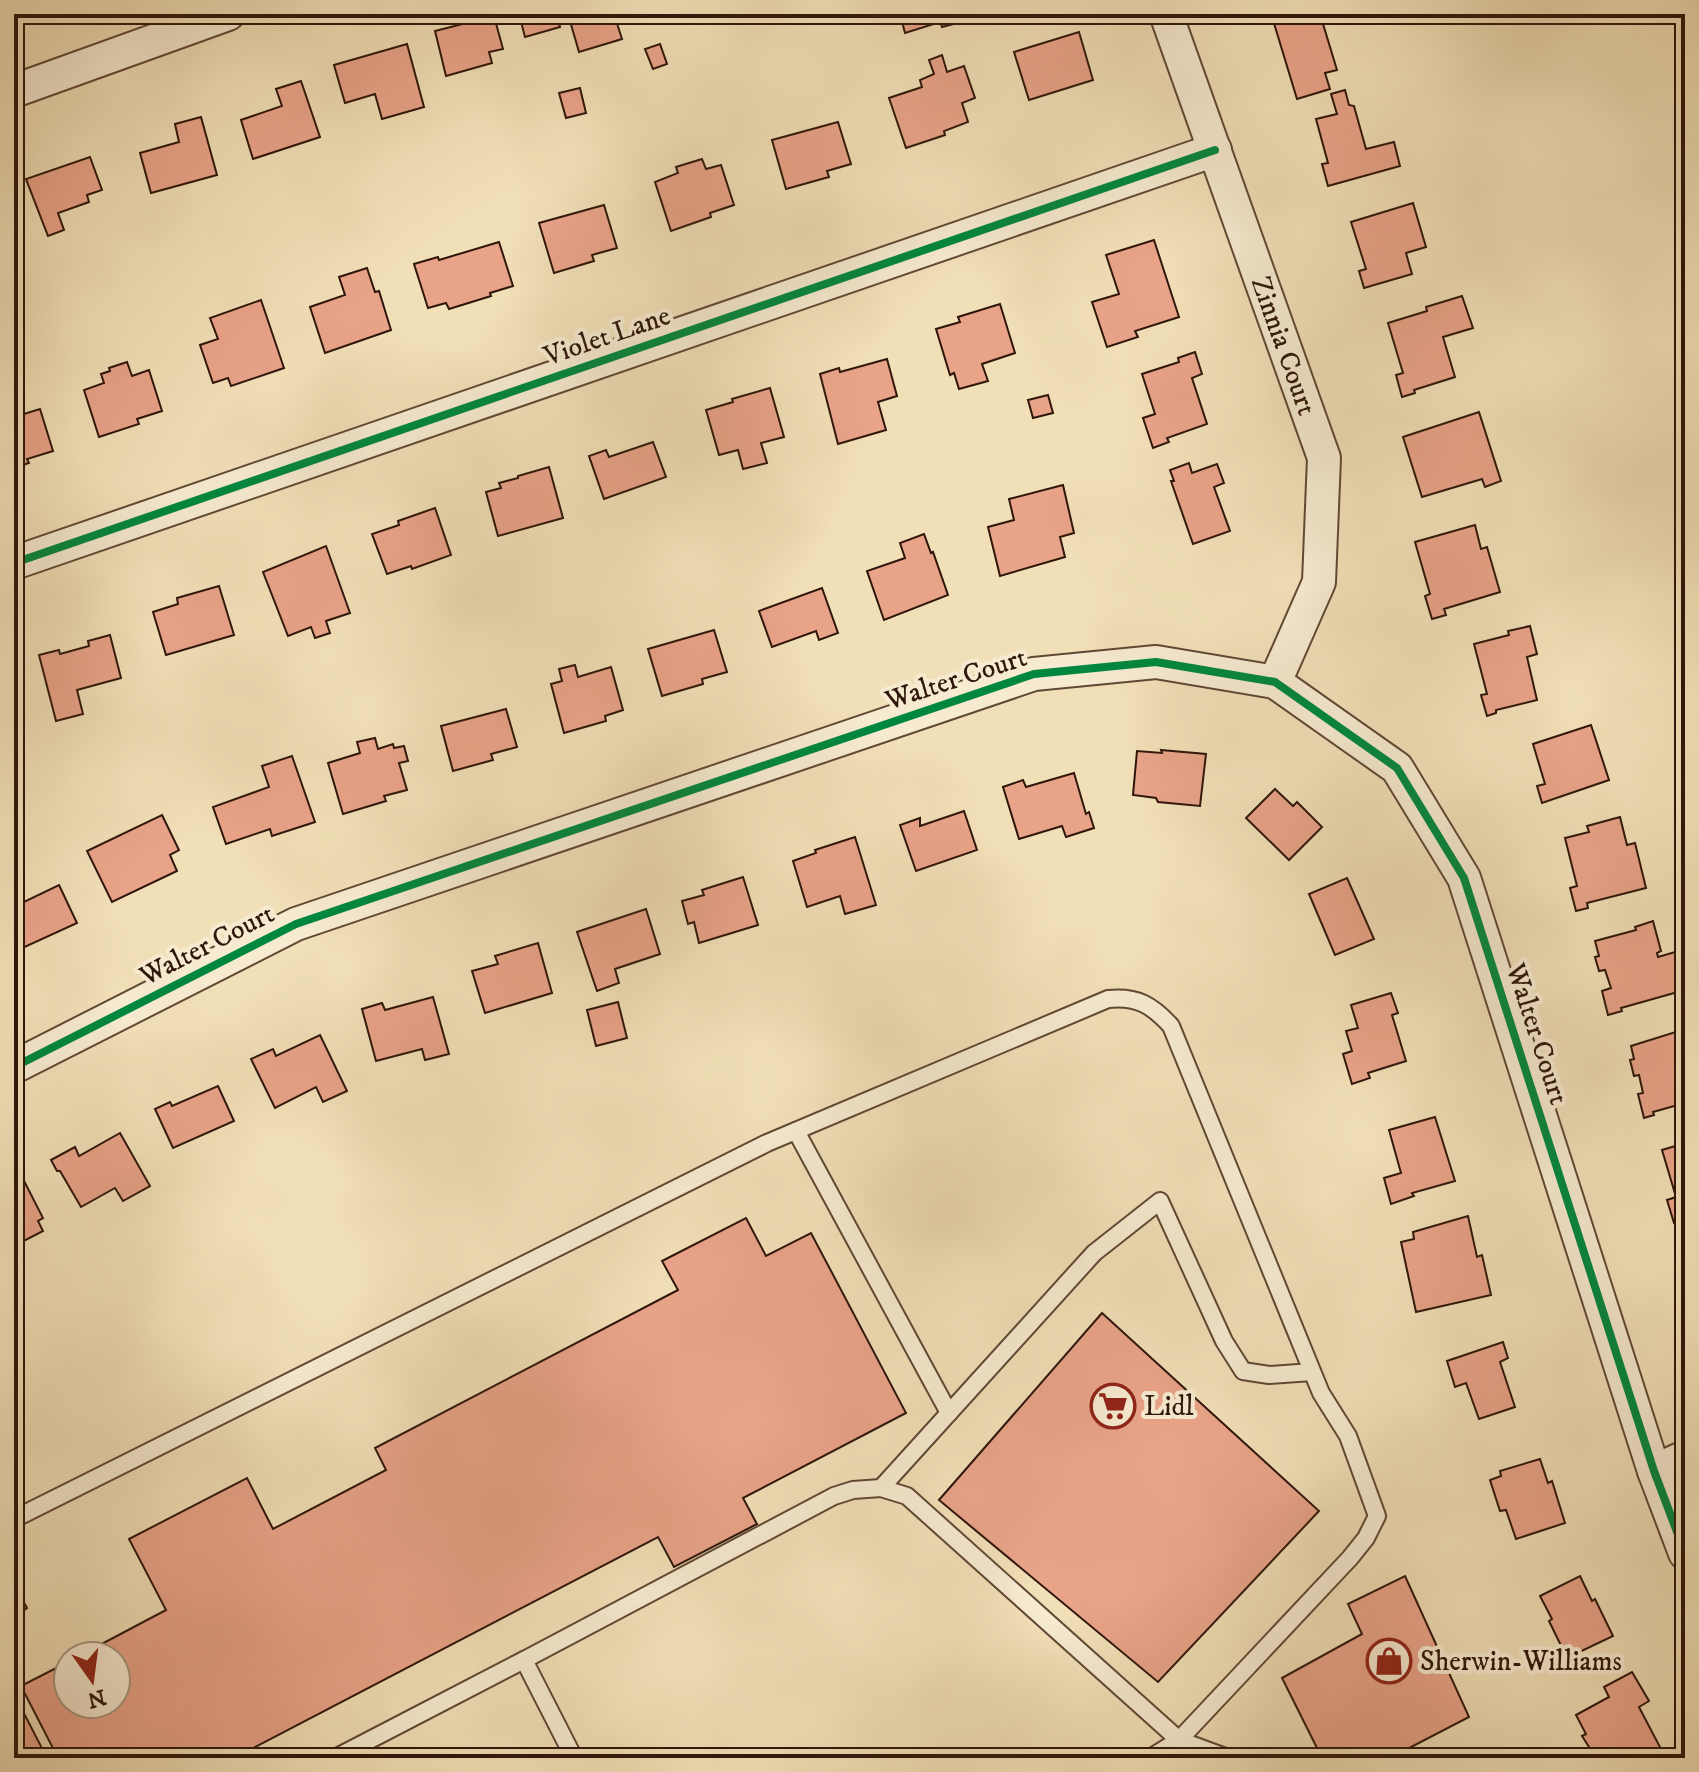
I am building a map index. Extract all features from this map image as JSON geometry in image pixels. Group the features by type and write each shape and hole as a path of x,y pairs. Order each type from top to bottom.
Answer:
{"street":[{"path":"14,91 228,14"},
{"name":"Zinnia Court","path":"1166,14 1324,458 1319,582 1275,682"},
{"name":"Violet Lane","path":"14,563 1215,150"},
{"name":"Walter Court","path":"14,1067 296,924 1034,674 1156,662 1275,682 1397,768 1464,878 1654,1471 1685,1553"},
{"path":"1654,1471 1685,1457"}],"lane":[{"path":"14,1519 752,1150 1108,999 1125,997 1155,1008 1171,1026 1321,1393 1348,1436 1377,1516 1366,1538 1350,1558 1179,1740 1150,1758"},
{"path":"796,1131 949,1413"},
{"path":"881,1488 1094,1253 1160,1201 1224,1341 1243,1371 1269,1375 1312,1372"},
{"path":"335,1758 834,1496 853,1490 881,1488 907,1496 950,1532 1179,1740 1228,1758"},
{"path":"524,1660 574,1758"}],"building":[{"path":"531,14 560,14 557,15 560,27 525,37 520,18"},
{"path":"568,14 614,14 622,39 579,52"},
{"path":"900,14 958,14 961,22 942,27 940,22 905,33"},
{"path":"1284,14 1320,14 1337,70 1325,73 1330,89 1297,99 1273,20"},
{"path":"494,16 503,49 489,52 492,63 446,76 435,31"},
{"path":"1079,32 1093,80 1029,100 1014,52"},
{"path":"407,44 424,107 382,119 375,94 345,103 334,65"},
{"path":"660,44 667,64 653,69 645,49"},
{"path":"942,55 947,72 964,66 975,98 962,103 968,122 944,131 945,135 906,148 889,98 922,87 920,80 934,74 929,60"},
{"path":"301,81 320,137 253,159 241,120 282,106 276,89"},
{"path":"580,88 586,113 566,118 559,93"},
{"path":"1345,90 1349,105 1354,106 1366,149 1394,142 1400,166 1328,186 1322,164 1328,163 1316,119 1337,114 1331,94"},
{"path":"201,117 217,175 151,193 140,153 179,142 175,124"},
{"path":"838,122 851,164 827,171 829,177 786,189 772,140"},
{"path":"90,157 102,190 87,195 89,202 58,213 64,230 48,236 26,179"},
{"path":"702,159 706,169 721,165 734,205 671,231 655,182 678,173 676,167"},
{"path":"1413,203 1426,247 1406,253 1412,274 1364,288 1359,271 1366,269 1351,222"},
{"path":"604,205 617,248 592,255 594,261 554,273 539,223"},
{"path":"1154,240 1179,317 1135,331 1138,337 1107,347 1092,302 1119,294 1106,255"},
{"path":"499,242 513,286 449,309 446,303 428,308 414,264"},
{"path":"367,268 375,292 379,291 391,330 325,353 310,307 345,295 339,277"},
{"path":"1462,296 1473,328 1443,337 1455,377 1402,397 1396,375 1403,373 1388,323"},
{"path":"261,300 284,368 231,386 228,378 213,383 200,345 218,339 210,318"},
{"path":"1000,304 1015,353 982,364 988,381 959,389 954,373 950,375 936,329 960,322 958,317"},
{"path":"1195,352 1202,374 1192,378 1207,424 1167,438 1169,442 1153,448 1143,418 1155,414 1142,374 1179,362 1178,358"},
{"path":"887,359 897,396 878,402 886,430 838,444 820,374 839,368 840,372"},
{"path":"127,362 132,376 149,370 162,411 137,419 139,424 99,437 84,390 104,383 101,374"},
{"path":"770,388 784,437 761,443 767,463 743,469 738,450 719,455 706,410"},
{"path":"1048,395 1053,413 1033,418 1028,400"},
{"path":"40,409 53,451 27,459 29,463 14,468 14,417"},
{"path":"1479,412 1501,481 1485,487 1482,479 1422,497 1403,437"},
{"path":"653,442 666,477 604,499 589,456 606,450 609,457"},
{"path":"1189,463 1192,473 1217,464 1224,483 1214,487 1230,531 1193,544 1170,470"},
{"path":"549,467 563,518 498,536 486,492 501,488 499,483"},
{"path":"1063,485 1074,533 1060,537 1065,557 1000,576 988,527 1014,520 1009,499"},
{"path":"435,508 451,555 387,574 372,534"},
{"path":"1475,525 1481,549 1487,547 1500,592 1444,609 1446,615 1432,619 1425,596 1430,594 1415,542"},
{"path":"924,534 948,595 884,620 867,571 905,558 900,543"},
{"path":"326,546 350,613 326,621 330,633 315,638 311,627 288,636 263,572"},
{"path":"219,586 234,635 166,655 153,612 178,604 177,598"},
{"path":"822,588 838,633 819,640 816,631 772,647 759,611"},
{"path":"1530,626 1537,654 1527,657 1537,700 1496,710 1496,713 1487,716 1481,695 1487,694 1474,644"},
{"path":"714,630 727,672 702,679 703,684 662,696 648,649"},
{"path":"110,635 121,678 77,690 83,714 56,721 39,655 59,650 60,654 89,646 88,641"},
{"path":"575,665 578,677 611,667 623,710 605,716 606,721 564,733 551,684 562,681 559,669"},
{"path":"506,709 517,747 491,754 493,760 453,771 441,726"},
{"path":"1591,725 1609,780 1542,803 1537,786 1545,784 1533,744"},
{"path":"375,738 378,749 393,744 394,748 404,746 408,761 399,763 407,790 384,796 386,801 343,814 328,763 360,753 357,742"},
{"path":"1161,750 1206,754 1200,806 1158,802 1156,798 1133,795 1137,751 1162,753"},
{"path":"292,756 315,822 272,836 270,829 226,844 213,807 269,787 262,766"},
{"path":"1074,773 1086,814 1089,812 1094,828 1066,837 1062,826 1019,839 1003,787 1023,780 1026,787"},
{"path":"1275,789 1293,806 1297,802 1322,827 1289,860 1246,818"},
{"path":"964,811 977,850 916,871 900,825 920,818 920,826"},
{"path":"162,815 179,850 170,855 177,871 112,902 87,851"},
{"path":"1620,817 1627,845 1635,843 1646,888 1587,903 1588,908 1576,911 1570,888 1577,886 1565,838 1589,832 1587,826"},
{"path":"855,837 876,905 845,914 840,896 807,907 793,861"},
{"path":"743,877 758,925 699,943 694,922 688,924 682,901 704,895 702,890"},
{"path":"1347,878 1374,939 1335,955 1309,894"},
{"path":"59,885 77,923 16,951 14,891 17,890 24,902"},
{"path":"646,909 660,954 615,969 619,983 597,991 577,932"},
{"path":"1653,921 1661,951 1657,953 1658,957 1682,950 1685,990 1621,1008 1622,1011 1608,1015 1602,991 1611,988 1605,970 1599,971 1595,941 1636,930 1635,927"},
{"path":"538,943 552,993 485,1013 472,971 498,964 495,956"},
{"path":"1391,993 1398,1013 1392,1015 1406,1061 1368,1073 1370,1078 1352,1084 1343,1054 1352,1051 1346,1031 1358,1028 1351,1005"},
{"path":"433,997 449,1054 425,1060 422,1049 376,1061 362,1009 382,1003 385,1010"},
{"path":"618,1002 627,1038 596,1046 587,1010"},
{"path":"1685,1029 1685,1103 1653,1112 1654,1115 1644,1118 1638,1094 1643,1093 1639,1075 1634,1076 1630,1060 1634,1059 1631,1046"},
{"path":"320,1035 347,1091 323,1102 316,1087 275,1108 251,1059 273,1049 276,1056"},
{"path":"218,1086 234,1121 173,1148 155,1109 170,1102 172,1106"},
{"path":"1435,1117 1455,1181 1412,1193 1414,1196 1391,1204 1384,1178 1401,1173 1389,1130"},
{"path":"120,1133 150,1186 123,1201 115,1188 81,1207 51,1160 75,1147 79,1156"},
{"path":"1685,1143 1685,1220 1674,1223 1667,1200 1676,1197 1662,1150"},
{"path":"19,1171 43,1218 38,1221 43,1231 18,1244 14,1237 14,1174"},
{"path":"1468,1216 1477,1257 1482,1255 1491,1295 1416,1312 1401,1242 1414,1239 1413,1232"},
{"path":"746,1218 766,1256 811,1233 906,1413 743,1498 757,1524 674,1567 658,1537 234,1758 58,1758 21,1686 52,1670 52,1720 132,1720 132,1640 109,1640 166,1610 129,1539 247,1478 273,1529 386,1470 375,1448 678,1290 662,1261"},
{"name":"Lidl","path":"1102,1313 1319,1511 1158,1682 939,1500"},
{"path":"1503,1342 1508,1358 1500,1362 1515,1407 1479,1419 1466,1383 1455,1387 1447,1361"},
{"path":"1540,1459 1548,1483 1552,1481 1565,1523 1516,1539 1506,1510 1500,1511 1490,1480 1501,1476 1500,1471"},
{"path":"1405,1576 1469,1717 1390,1758 1322,1758 1282,1678 1362,1634 1348,1604"},
{"path":"1580,1576 1613,1636 1567,1658 1540,1596"},
{"path":"14,1585 27,1608 14,1618"},
{"path":"1632,1672 1649,1701 1639,1707 1661,1749 1644,1758 1596,1758 1582,1736 1586,1734 1576,1715 1609,1697 1604,1687"},
{"path":"14,1694 47,1758 14,1758"}],"cycle path":[{"path":"14,563 1215,150"},
{"path":"14,1067 296,924 1034,674 1156,662 1275,682 1397,768 1464,878 1654,1471 1685,1553"}],"place":[{"name":"Lidl","path":"1113,1406"},
{"name":"Sherwin-Williams","path":"1389,1661"}]}
